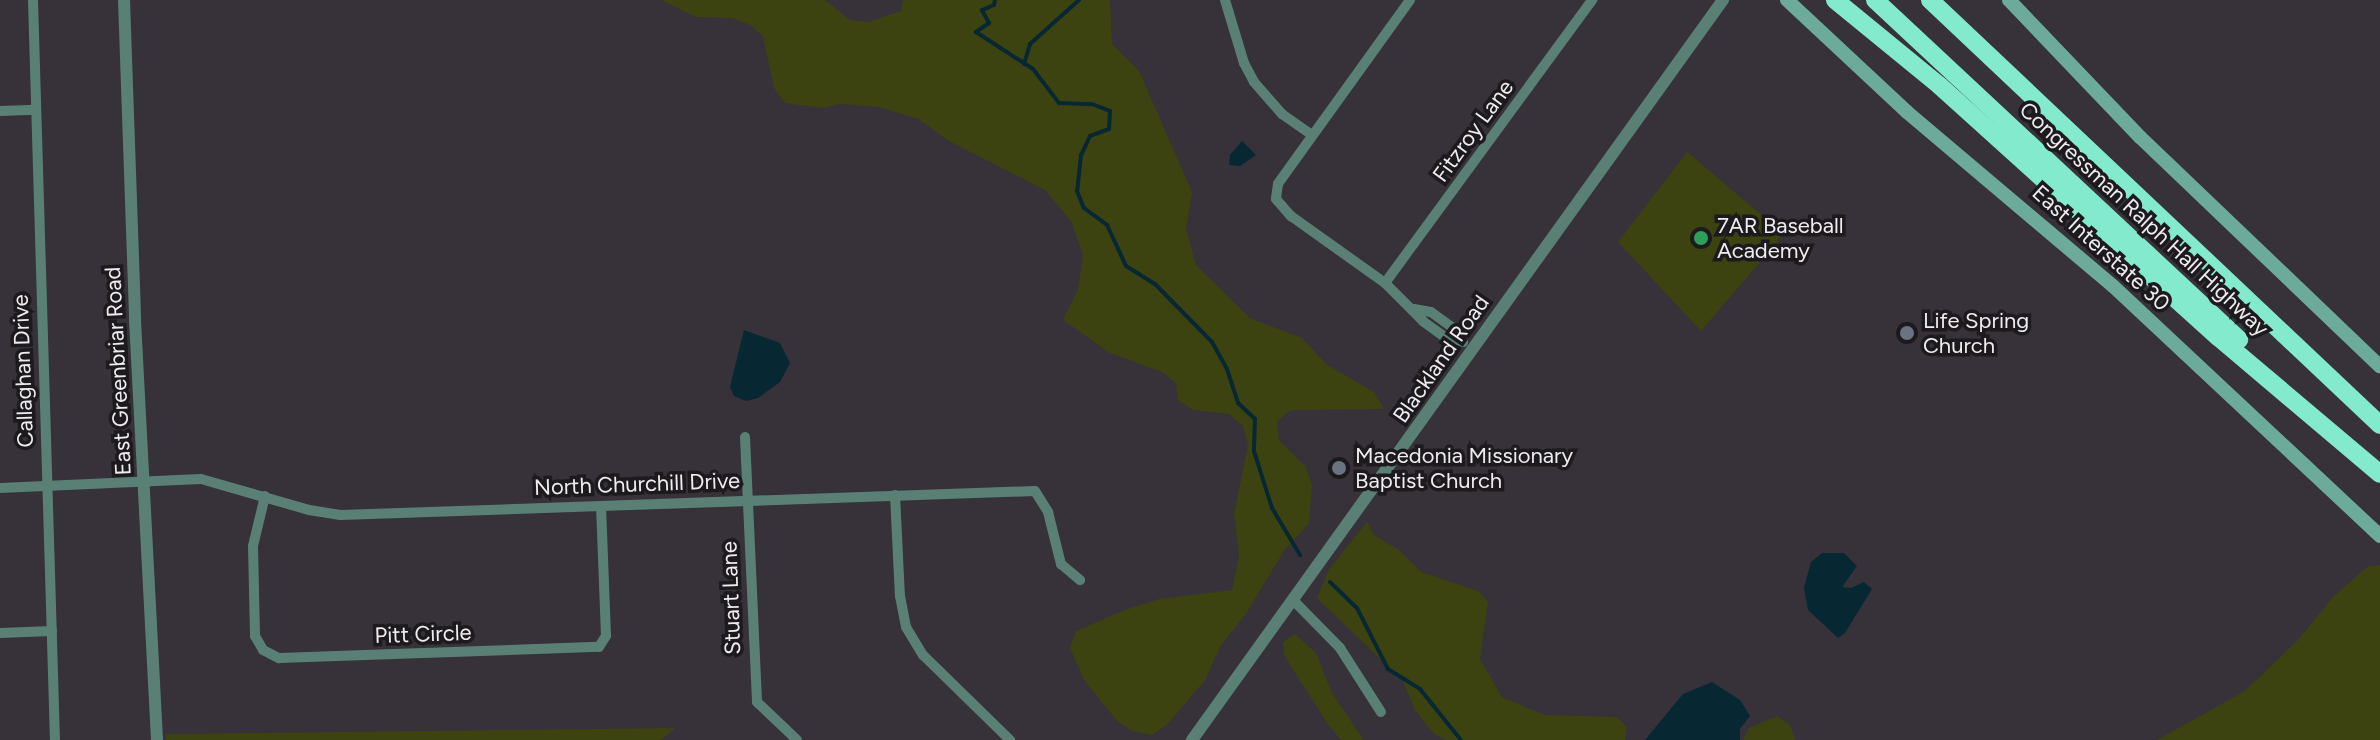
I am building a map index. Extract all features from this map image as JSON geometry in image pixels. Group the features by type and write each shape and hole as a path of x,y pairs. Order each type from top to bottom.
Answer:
{"highway":[{"path":"1835,0 1940,86 2218,337 2380,473"},
{"name":"Congressman Ralph Hall Highway","path":"1875,0 2380,473"},
{"name":"Congressman Ralph Hall Highway","path":"1930,0 2380,425"}],"main road":[{"name":"East Interstate 30","path":"1787,0 1907,112 2113,286 2380,536"},
{"path":"2009,0 2140,137 2380,366"}],"street":[{"name":"Callaghan Drive","path":"33,0 55,740"},
{"name":"East Greenbriar Road","path":"124,0 143,484 157,740"},
{"path":"1225,0 1244,63 1254,82 1282,114 1312,135"},
{"path":"1410,0 1278,184 1276,199 1291,216 1385,283 1424,322 1446,338 1461,341 1472,350"},
{"name":"Fitzroy Lane","path":"1385,283 1592,0"},
{"name":"Blackland Road","path":"1192,740 1723,0"},
{"path":"0,111 36,110"},
{"name":"Stuart Lane","path":"745,437 757,702 797,740"},
{"name":"North Churchill Drive","path":"0,488 143,484 201,479 320,513 341,515 1035,491 1045,503 1061,564 1080,580"},
{"path":"895,495 900,596 906,627 923,655 1010,740"},
{"name":"Pitt Circle","path":"265,496 253,546 255,636 263,650 279,658 599,647 606,636 601,506"},
{"path":"1293,600 1340,648 1381,712"},
{"path":"0,633 52,631"}],"green space":[{"path":"661,0 825,0 850,20 868,22 901,11 903,0 1110,0 1112,44 1139,71 1192,192 1186,229 1196,265 1250,318 1302,338 1327,365 1374,392 1384,409 1291,410 1277,421 1279,440 1306,467 1312,485 1309,523 1284,551 1245,615 1221,645 1205,680 1168,724 1152,735 1133,731 1118,722 1084,680 1070,648 1076,631 1125,610 1159,599 1232,590 1239,556 1234,514 1248,445 1243,426 1229,414 1193,410 1178,400 1176,383 1162,372 1110,353 1063,320 1078,289 1083,255 1071,221 1045,190 947,140 919,119 878,107 840,104 822,108 785,103 774,88 763,36 750,25 732,18 696,17"},
{"name":"7AR Baseball Academy","path":"1687,152 1784,234 1701,331 1618,242"},
{"path":"1367,522 1374,535 1399,550 1421,572 1478,591 1488,602 1480,659 1502,697 1544,715 1617,717 1627,727 1625,740 1446,740 1434,734 1415,710 1403,681 1317,598 1329,569"},
{"path":"2380,565 2380,740 2157,740 2245,691 2299,639 2333,597 2367,567"},
{"path":"1295,634 1316,653 1332,693 1364,740 1341,740 1327,723 1284,655 1283,642"},
{"path":"1777,716 1790,725 1795,740 1743,740 1749,728"},
{"path":"675,728 661,740 166,740 166,734"}],"water":[{"path":"1242,141 1256,155 1240,166 1229,165 1230,155"},
{"path":"744,330 780,343 790,363 780,382 758,398 746,401 734,396 730,387"},
{"path":"1822,553 1844,553 1857,566 1842,587 1851,588 1864,582 1872,589 1845,633 1838,638 1808,610 1804,588 1811,562"},
{"path":"1712,682 1740,700 1750,716 1740,729 1740,740 1645,740 1683,694"}],"waterway":[{"path":"995,0 994,5 982,10 989,23 976,32 1033,69 1059,103 1092,104 1110,111 1109,129 1090,136 1081,155 1077,191 1084,208 1107,225 1126,266 1155,284 1212,342 1227,369 1238,403 1255,419 1254,451 1272,508 1300,555"},
{"path":"1024,64 1030,44 1079,0"},
{"path":"1330,582 1357,608 1388,669 1420,689 1461,740"}],"place":[{"name":"7AR Baseball Academy","path":"1701,238"},
{"name":"Life Spring Church","path":"1907,333"},
{"name":"Macedonia Missionary Baptist Church","path":"1339,468"}]}
